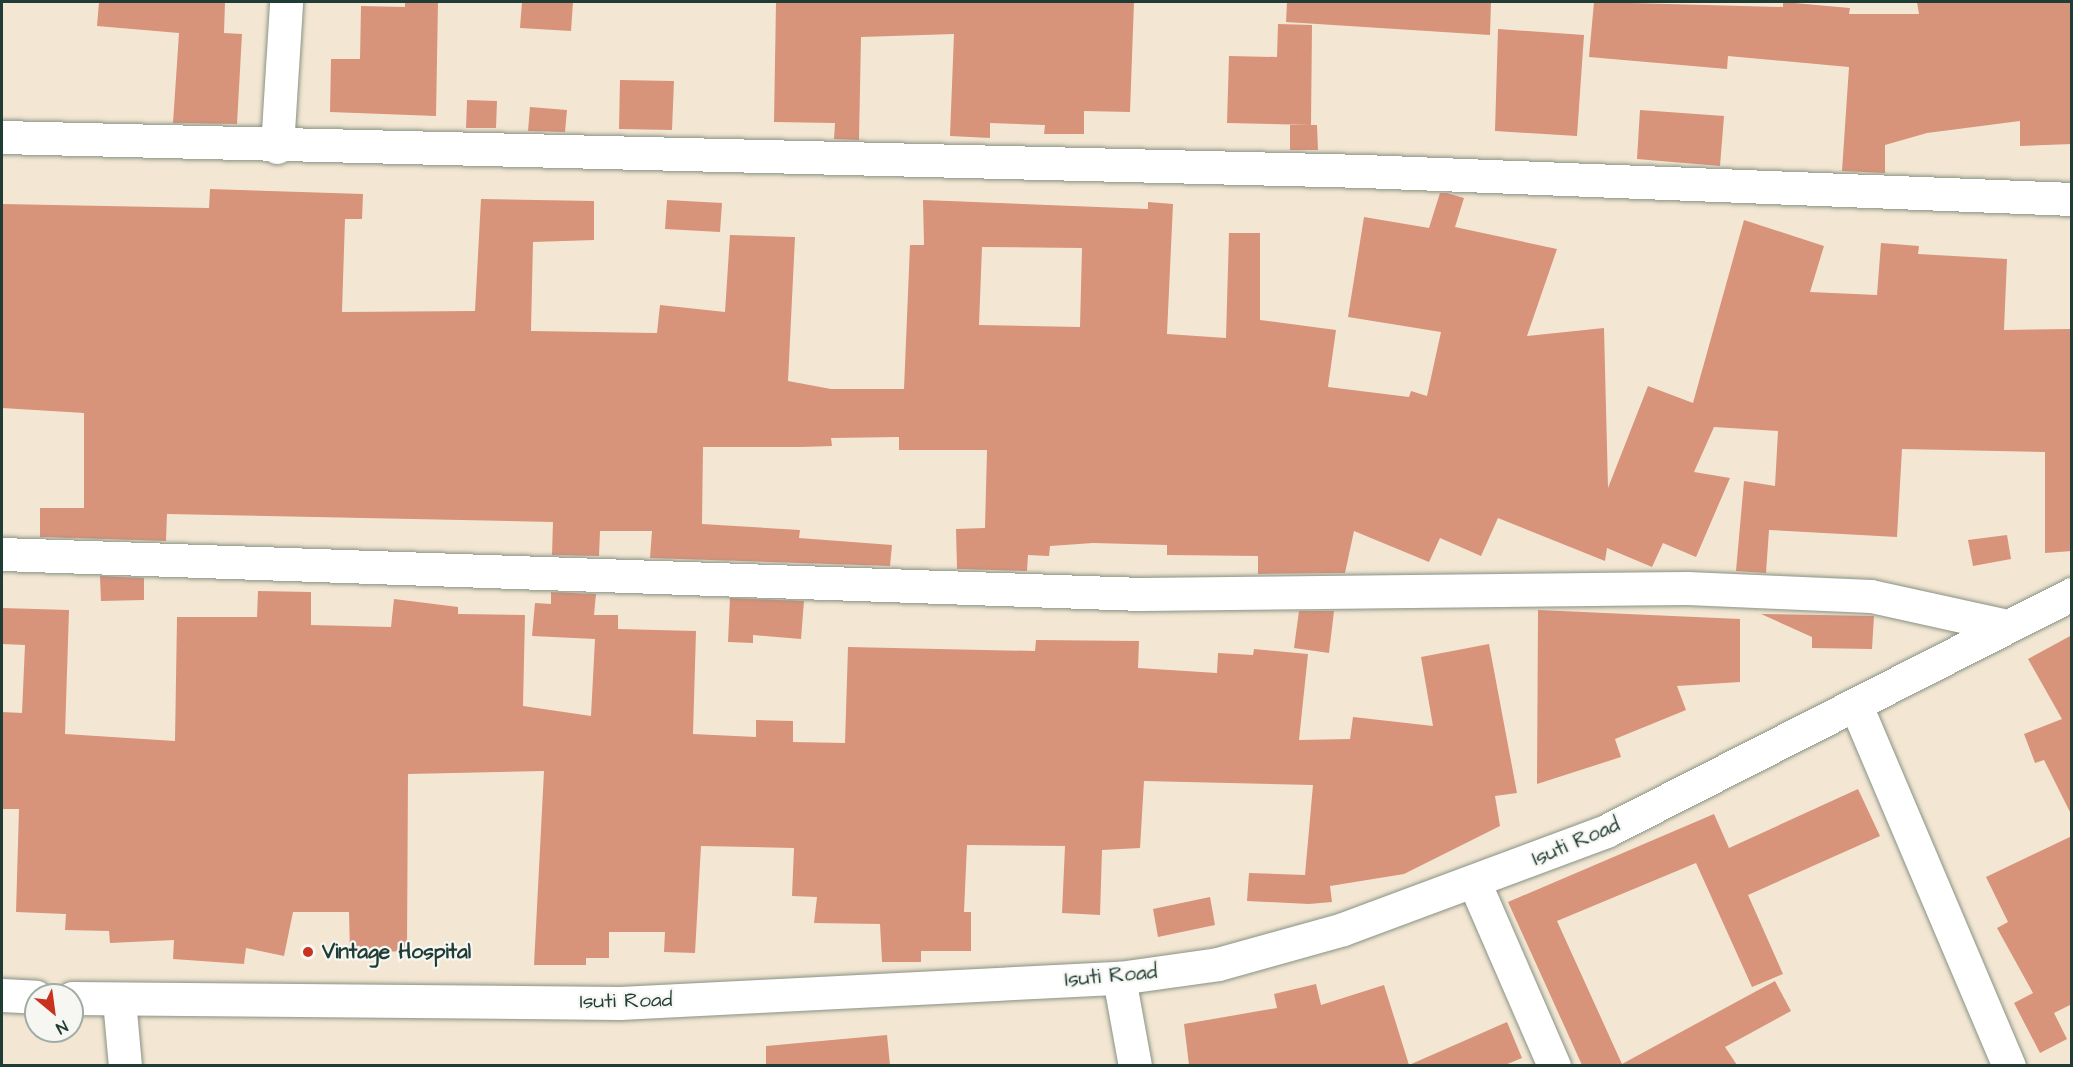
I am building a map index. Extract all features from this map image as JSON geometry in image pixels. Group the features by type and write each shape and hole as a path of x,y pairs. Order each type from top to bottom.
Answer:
{"street":[{"path":"277,147 286,2"},
{"path":"2,137 277,147 1363,171 2072,199"},
{"path":"2,554 1141,594 1687,588 1871,596 2007,626"},
{"name":"Isuti Road","path":"84,999 620,1003 1119,978 1218,964 1476,884 1606,831 1857,708 2007,626 2072,594"},
{"path":"1857,708 2009,1065"},
{"path":"1476,884 1554,1065"},
{"path":"1119,978 1135,1065"},
{"path":"2,995 24,996"},
{"path":"119,1000 125,1065"}],"building":[{"path":"99,2 225,2 224,33 242,34 237,124 173,123 179,33 97,26"},
{"path":"405,2 438,2 436,116 330,112 331,59 360,59 361,6 405,7"},
{"path":"522,2 573,2 571,31 520,28"},
{"path":"776,2 1134,2 1130,112 1084,111 1084,134 1044,134 1045,125 990,123 990,138 950,136 954,34 861,37 859,140 834,139 835,123 774,122"},
{"path":"1287,2 1491,2 1490,35 1286,22"},
{"path":"1594,2 1783,7 1783,2 1850,8 1849,14 1919,14 1917,2 2072,2 2072,144 2020,146 2020,121 1927,133 1885,145 1885,173 1842,171 1849,67 1728,56 1727,69 1589,57"},
{"path":"1278,24 1312,25 1311,125 1317,125 1318,150 1290,150 1290,125 1310,125 1227,123 1229,56 1277,57"},
{"path":"1498,29 1584,35 1577,136 1495,131"},
{"path":"620,80 674,81 672,130 619,129"},
{"path":"467,100 497,101 496,128 466,128"},
{"path":"530,107 567,110 565,132 528,131"},
{"path":"1640,110 1724,116 1720,166 1637,159"},
{"path":"210,189 363,194 362,219 345,219 342,312 475,311 481,199 594,201 594,240 533,242 531,331 657,333 660,305 725,312 730,235 795,237 788,381 831,389 904,389 910,245 924,245 923,200 1148,209 1148,202 1173,204 1167,334 1226,338 1229,233 1260,233 1260,320 1336,330 1328,387 1409,397 1411,391 1427,396 1441,332 1348,317 1364,217 1429,228 1440,193 1447,193 1464,198 1455,227 1557,249 1527,336 1604,328 1608,488 1648,386 1693,403 1744,220 1824,246 1810,292 1877,295 1881,243 1919,246 1918,254 2007,259 2004,330 2072,329 2072,551 2045,553 2045,452 1902,449 1897,537 1769,530 1766,573 1736,571 1744,481 1775,486 1778,431 1714,427 1694,472 1730,478 1696,557 1663,543 1652,567 1607,548 1605,561 1498,518 1481,556 1440,538 1429,562 1354,531 1345,573 1258,574 1258,556 1167,555 1167,545 1093,543 1050,546 1049,556 1028,555 1027,571 957,569 956,529 985,528 987,450 899,450 899,437 831,438 832,446 703,447 702,524 800,530 799,538 892,545 890,566 650,558 652,531 600,531 599,556 552,555 553,522 167,514 166,541 40,537 40,508 84,508 84,413 2,408 2,204 209,208","holes":["982,247 1082,248 1080,327 979,325"]},
{"path":"667,200 722,203 720,232 665,229"},
{"path":"2007,535 2011,559 1973,566 1968,540"},
{"path":"100,576 144,578 144,600 101,601"},
{"path":"258,591 311,592 311,625 391,627 394,599 458,607 458,614 525,615 523,706 591,716 595,639 532,636 535,603 551,604 551,592 596,594 594,615 618,615 618,629 696,631 693,734 756,737 756,720 793,721 793,742 845,743 848,647 1035,651 1036,640 1139,641 1138,668 1217,673 1218,653 1253,655 1254,649 1308,654 1299,740 1350,739 1353,717 1433,726 1421,657 1489,644 1517,793 1495,796 1500,826 1404,874 1330,886 1332,902 1309,904 1247,901 1249,873 1305,875 1313,785 1144,781 1140,848 1102,850 1100,915 1062,913 1065,846 967,845 964,912 971,912 971,951 921,951 921,962 882,962 880,924 814,923 817,897 792,896 794,848 701,846 695,953 664,952 665,932 609,932 609,958 586,958 586,965 534,965 544,771 408,774 407,951 350,953 349,912 293,912 284,956 246,948 244,964 173,959 174,940 110,943 109,931 65,930 66,914 16,912 19,809 2,809 2,712 22,713 25,645 2,644 2,608 69,610 65,734 175,741 177,617 257,617"},
{"path":"730,598 804,601 801,639 753,635 753,643 728,642"},
{"path":"1538,610 1740,619 1740,682 1677,686 1686,710 1615,739 1621,757 1537,784"},
{"path":"1299,611 1334,611 1329,653 1294,648"},
{"path":"1761,614 1874,616 1872,649 1812,648 1812,637"},
{"path":"2072,635 2072,816 2044,760 2035,763 2024,734 2062,719 2028,659"},
{"path":"1858,789 1880,836 1748,895 1783,974 1752,987 1696,863 1557,921 1622,1064 1775,981 1791,1011 1725,1047 1737,1065 1582,1065 1508,902 1714,814 1729,848"},
{"path":"2072,836 2072,1004 2054,1013 2067,1039 2040,1053 2014,1003 2033,993 1997,928 2008,922 1986,877"},
{"path":"1210,897 1215,925 1158,937 1153,909"},
{"path":"1316,984 1321,1005 1384,985 1409,1065 1189,1065 1184,1024 1277,1008 1274,994"},
{"path":"1507,1022 1522,1058 1505,1065 1409,1065"},
{"path":"887,1035 890,1065 766,1065 766,1046"}],"place":[{"name":"Vintage Hospital","path":"308,952"}]}
